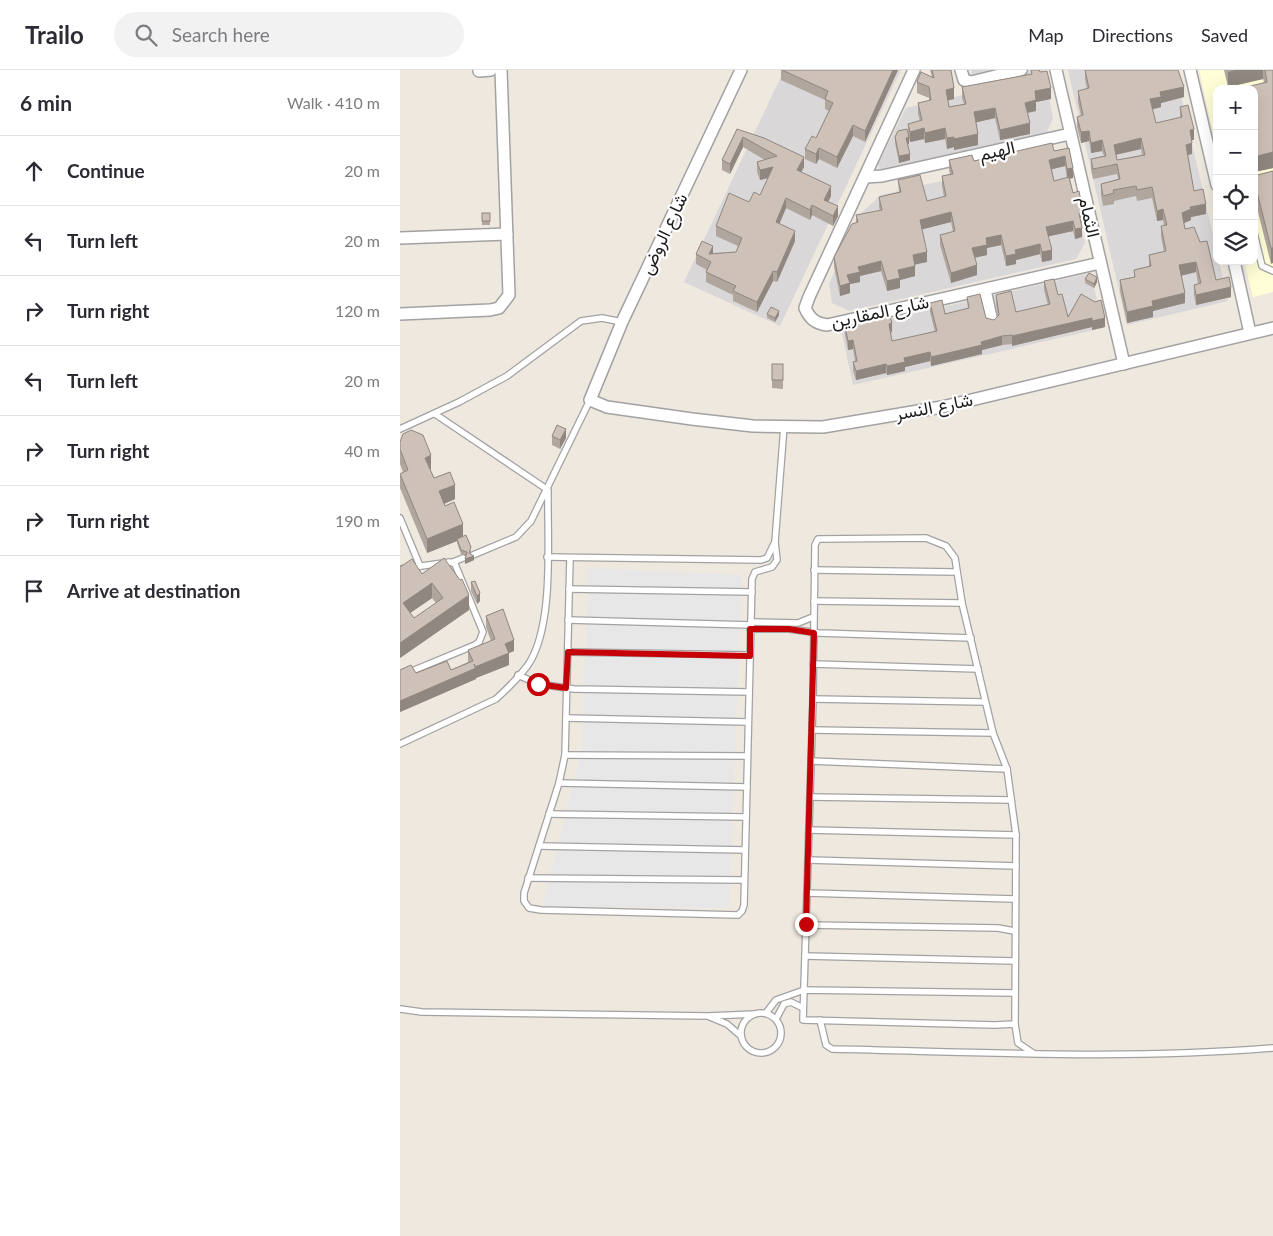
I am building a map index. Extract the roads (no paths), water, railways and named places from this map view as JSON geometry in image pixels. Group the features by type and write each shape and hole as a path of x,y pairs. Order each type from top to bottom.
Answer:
{"street":[{"path":"479,71 491,70"},
{"path":"400,314 490,310 499,308 509,295 502,70"},
{"name":"شارع الروض","path":"590,400 622,322 741,70"},
{"name":"شارع المقارين","path":"914,70 808,297 805,308 808,316 816,323 826,324 1100,263"},
{"path":"961,70 964,80 967,82 1021,70"},
{"name":"الثمام","path":"1056,70 1124,364"},
{"path":"1190,70 1213,157"},
{"name":"الهيم","path":"865,177 882,176 1070,134"},
{"path":"400,238 507,234"},
{"path":"1235,265 1250,333"},
{"path":"985,290 992,322"},
{"name":"شارع النسر","path":"590,400 607,407 692,419 753,426 823,427 942,406 1273,328"}],"lane":[{"path":"1258,250 1262,266 1273,271"},
{"path":"400,430 507,376 581,321 591,318 602,318 622,322"},
{"path":"473,555 507,542 520,533 531,521 548,490 562,455 590,400"},
{"path":"435,414 548,490"},
{"path":"753,575 775,564 777,560 775,542 784,426"},
{"path":"400,744 496,699 528,665 540,635 546,607 548,490"},
{"path":"400,518 420,566"},
{"path":"1015,1024 803,1020 813,699 814,570 815,545 818,539 926,538 940,542 955,558 962,603 992,733 1007,769 1016,835 1014,899 1015,1024 1018,1043 1033,1053"},
{"path":"547,557 752,560 767,558 775,542"},
{"path":"400,569 453,562 463,558"},
{"path":"570,558 565,755 560,782 523,897 526,905 533,910 732,916 742,911 744,880 752,560"},
{"path":"400,676 475,645 482,637 481,628 453,562"},
{"path":"814,570 956,572"},
{"path":"569,589 752,592"},
{"path":"814,601 962,603"},
{"path":"568,620 751,625 798,623 813,617"},
{"path":"751,625 814,633 971,638"},
{"path":"568,652 750,656"},
{"path":"813,664 978,668"},
{"path":"518,675 538,684 566,688 749,692"},
{"path":"813,699 985,702"},
{"path":"566,718 748,722"},
{"path":"812,730 992,733"},
{"path":"565,755 747,756"},
{"path":"811,761 1007,769"},
{"path":"560,782 747,787"},
{"path":"810,797 1011,800"},
{"path":"549,814 746,817"},
{"path":"809,830 1016,835"},
{"path":"538,846 745,850"},
{"path":"808,860 1016,866"},
{"path":"528,878 744,880"},
{"path":"807,893 1014,899"},
{"path":"806,924 998,928 1014,931"},
{"path":"805,956 1014,961"},
{"path":"766,1013 776,1000 804,990 1015,993"},
{"path":"776,1019 784,1004 791,1002 804,1008"},
{"path":"401,1009 708,1016 766,1013 776,1019 781,1035 776,1045 767,1052 751,1050 746,1046 741,1036 727,1024 708,1016"},
{"path":"741,1036 745,1020 755,1014"},
{"path":"820,1020 826,1045 832,1049 1207,1054 1273,1048"}]}
